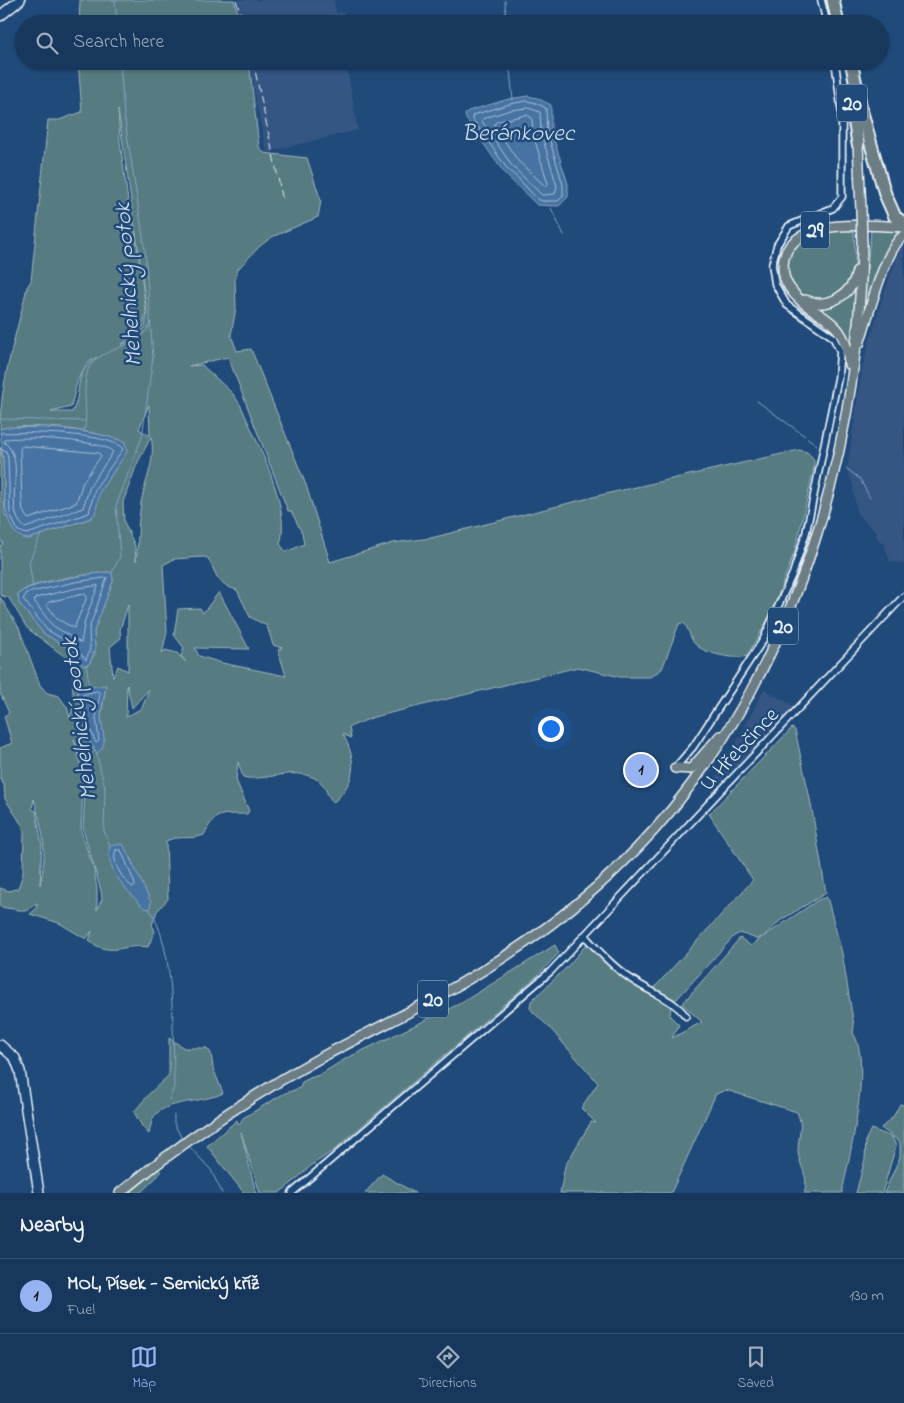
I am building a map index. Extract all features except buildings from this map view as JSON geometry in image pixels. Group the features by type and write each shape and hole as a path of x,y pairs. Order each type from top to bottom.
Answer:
{"highway":[{"path":"833,0 836,15"},
{"path":"839,0 842,15"},
{"name":"20","path":"850,70 858,144"},
{"path":"851,70 885,194 895,217 904,222"}],"main road":[{"name":"20","path":"120,1193 202,1130 294,1073 473,977 541,932 575,905 645,840 692,784 733,721 772,649 801,580 830,484 847,405 859,305 862,210 858,144"},
{"name":"29","path":"799,297 785,281 783,267 786,252 798,237 812,230 837,227 904,228"},
{"path":"853,363 889,258 895,244 904,235"},
{"path":"799,297 818,304 841,297 854,284 862,243"},
{"path":"799,297 836,327 845,340 849,365 847,405"},
{"path":"675,768 691,769 733,721"}],"street":[{"path":"0,16 20,0"},
{"path":"821,0 825,15"},
{"path":"675,768 693,747 764,640 793,573 806,533 838,378 840,351 833,337 787,305 775,284 772,265 777,245 789,226 833,208 842,197 842,115 835,70"},
{"name":"U Hřebčince","path":"292,1193 515,1004 585,936 904,596"},
{"path":"585,936 605,958 631,980 667,1000 686,1016"},
{"path":"0,1044 15,1058 20,1070 39,1193"}],"shaded area":[{"path":"234,0 334,0 336,13 344,12 345,15 238,15"},
{"path":"251,70 348,70 358,130 267,152 256,103"},
{"path":"904,246 904,564 890,561 883,542 879,542 875,531 857,514 852,482 847,470 862,367 882,299 900,249"},
{"path":"764,689 794,706 716,787 712,783 737,742"}],"green space":[{"path":"80,0 234,0 238,15 79,15"},
{"path":"79,70 250,70 259,147 264,153 307,158 321,201 318,217 272,237 260,246 237,270 235,279 236,308 231,335 237,351 251,349 306,485 330,562 393,543 431,538 601,495 799,450 807,452 814,459 814,468 795,551 771,614 747,656 720,655 699,648 693,642 684,623 679,624 662,669 650,677 620,677 578,667 374,717 349,727 351,738 343,734 351,753 351,778 342,794 334,802 321,782 310,776 292,774 247,778 243,777 238,762 236,780 249,811 247,814 225,814 216,818 212,821 204,835 175,838 166,841 168,899 157,911 152,925 155,931 148,947 104,949 89,941 92,931 86,939 59,923 30,914 36,909 37,903 26,911 0,907 0,888 9,891 18,888 23,874 24,832 22,825 5,799 4,785 0,778 0,748 12,743 4,716 9,713 0,693 0,597 19,628 40,685 47,693 59,696 67,707 70,718 73,705 73,668 77,666 27,628 9,598 0,595 0,546 3,544 0,539 0,447 3,459 5,515 28,539 92,518 100,491 120,462 125,442 97,434 63,428 29,426 0,429 6,376 27,287 31,281 48,120 59,120 82,112","holes":["118,110 136,233 130,216","138,248 147,312 145,328 121,345 143,327 146,311","97,357 82,373 76,403 72,412 51,412 71,407 76,385 82,372","228,357 288,511 291,511 302,533 304,544 286,552 280,544 282,529 281,512 277,493 263,455 241,406 233,394 202,365 189,366","149,405 150,436 139,429","151,437 151,465 141,501 136,561 135,546 124,522 123,502 137,464","208,558 218,579 228,587 237,590 250,617 267,626 273,645 282,648 278,650 286,676 222,663 199,656 195,648 249,649 219,592 203,613 200,608 178,609 174,635 184,648 181,656 186,662 177,653 165,650 162,653 167,632 163,565 174,559","108,572 112,573 113,581 94,631 95,654 87,665 84,666 69,648 44,634 19,603 18,595 23,590 46,582","128,605 128,671 118,666 113,677 110,647 121,638 120,630","106,685 101,717 104,741 95,752 85,730","127,685 132,708 149,689 142,708 126,717","74,739 82,765 85,792 83,829 101,891 102,899 97,910 97,889 94,870 81,831 83,788 81,767","34,799 40,822 44,851 40,885 42,845 36,811 32,809","129,855 141,883 144,908 118,878"]},
{"path":"854,230 854,271 852,279 846,287 835,295 819,298 806,296 796,289 789,279 787,268 789,255 796,244 808,235 819,232"},
{"path":"871,230 900,232 892,242 861,325"},
{"path":"856,287 853,344 850,344 842,328 819,308 839,301"},
{"path":"792,728 795,730 811,804 826,893 781,920 763,937 818,900 827,897 842,953 854,1026 853,1033 859,1047 861,1065 858,1110 842,1193 804,1193 806,1182 798,1151 800,1127 797,1112 726,1090 716,1094 671,1193 560,1193 565,1166 591,1122 596,1123 581,1108 598,1083 549,1027 533,1012 530,1008 531,1001 565,969 587,944 638,987 671,1007 670,1016 679,1025 672,1038 702,1022 682,1004 740,938 751,946 762,937 757,939 740,933 734,936 676,1000 654,988 753,880 709,814"},
{"path":"555,945 559,953 536,977 334,1150 312,1165 279,1193 260,1193 241,1132 256,1193 244,1193 207,1146 237,1120 239,1125 243,1118 283,1094 300,1088 302,1082 461,1003"},
{"path":"169,1038 184,1048 207,1048 211,1053 213,1068 223,1093 165,1108 153,1118 149,1134 143,1128 134,1112 169,1075"},
{"path":"900,1104 904,1105 904,1193 884,1193 900,1157 900,1142 881,1128 893,1117"},
{"path":"871,1129 892,1137 896,1146 882,1193 856,1193 865,1159 866,1139"},
{"path":"159,1169 161,1173 140,1193 130,1193"},
{"path":"382,1174 415,1193 365,1193"}],"water":[{"name":"Beránkovec","path":"528,96 551,105 551,130 568,184 568,197 559,206 537,205 505,174 466,119 465,114 468,111 509,99"},
{"path":"8,427 82,431 125,442 127,452 100,491 95,514 91,518 28,539 19,536 8,519 4,494 0,429"},
{"path":"108,572 112,573 113,581 94,631 95,648 90,663 84,666 69,648 44,634 19,603 18,595 23,591 45,583"},
{"path":"106,685 101,716 104,741 101,750 97,753 88,740 77,689"},
{"path":"123,844 151,902 150,909 144,908 114,872 109,855 110,846"}],"waterway":[{"name":"Mehelnický potok","path":"115,0 116,15"},
{"path":"505,0 506,15"},
{"name":"Mehelnický potok","path":"112,572 120,557 116,506 142,437 153,357 145,250 124,115 121,70"},
{"path":"510,70 513,100"},
{"path":"550,206 564,235"},
{"path":"84,432 86,417 85,385 88,370 93,362 100,357 137,338 145,332 151,323"},
{"path":"757,401 817,445"},
{"path":"0,419 84,421"},
{"path":"846,468 860,479 870,498"},
{"path":"33,587 29,562 41,534"},
{"name":"Mehelnický potok","path":"86,665 90,688"},
{"name":"Mehelnický potok","path":"96,752 105,788 104,831 110,846"},
{"name":"Mehelnický potok","path":"149,908 158,925 169,969 173,1019 174,1087 169,1100"},
{"name":"Mehelnický potok","path":"174,1115 174,1123 183,1141"},
{"name":"Mehelnický potok","path":"188,1145 211,1170 222,1193"}],"railway":[{"path":"236,0 241,15"},
{"path":"255,70 283,201"}],"place":[{"name":"MOL, Písek - Semický kříž","path":"641,770"}]}
